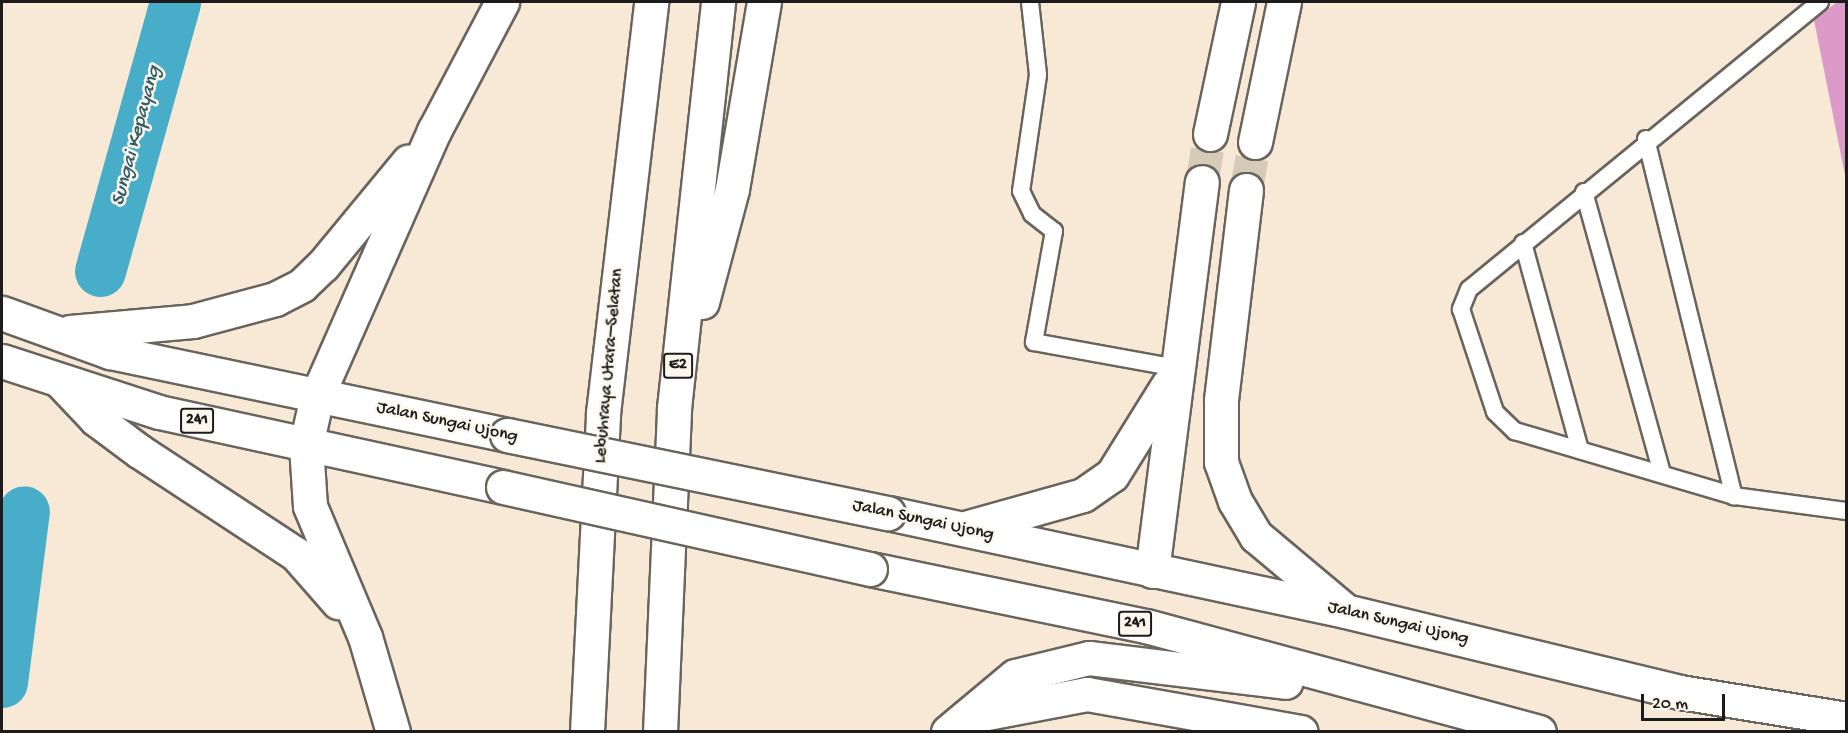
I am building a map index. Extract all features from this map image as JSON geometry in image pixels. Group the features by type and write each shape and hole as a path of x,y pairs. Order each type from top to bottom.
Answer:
{"highway":[{"path":"393,732 365,637 310,506 306,445 317,396 434,131 502,2"},
{"name":"Lebuhraya Utara–Selatan","path":"587,732 603,413 651,2"},
{"name":"E2","path":"660,732 674,408 718,2"},
{"path":"674,408 732,189 764,2"},
{"path":"1210,134 1238,2"},
{"path":"1255,142 1284,2"},
{"path":"69,332 193,321 275,299 302,285 434,131"},
{"path":"1152,572 1202,182"},
{"path":"1246,190 1221,401 1221,462 1235,501 1256,536 1345,611"},
{"name":"Jalan Sungai Ujong","path":"2,313 69,332 110,352 888,513 1152,572 1345,611 1680,692 1846,719"},
{"name":"241","path":"2,361 74,388 159,412 870,569 1146,626 1539,732"},
{"path":"958,529 1035,512 1083,495 1112,475 1178,368"},
{"path":"74,388 139,451 296,554 365,637"},
{"path":"955,725 1015,676 1089,658 1397,695"},
{"path":"955,725 1087,694 1301,732"}],"lane":[{"path":"1030,2 1038,75 1021,191 1032,214 1054,231 1034,342 1178,368"},
{"path":"1820,2 1646,139 1469,289 1461,309 1495,412 1504,426 1734,496 1846,511"},
{"path":"1646,139 1734,496"},
{"path":"1584,192 1662,474"},
{"path":"1523,243 1580,450"}],"building":[{"path":"1837,2 1846,2 1845,175 1814,20"}],"waterway":[{"name":"Sungai Kepayang","path":"100,271 175,2"},
{"name":"Sungai Kepayang","path":"2,682 24,511"}],"tunnel":[{"path":"1202,182 1210,134"},
{"path":"1246,190 1255,142"}]}
